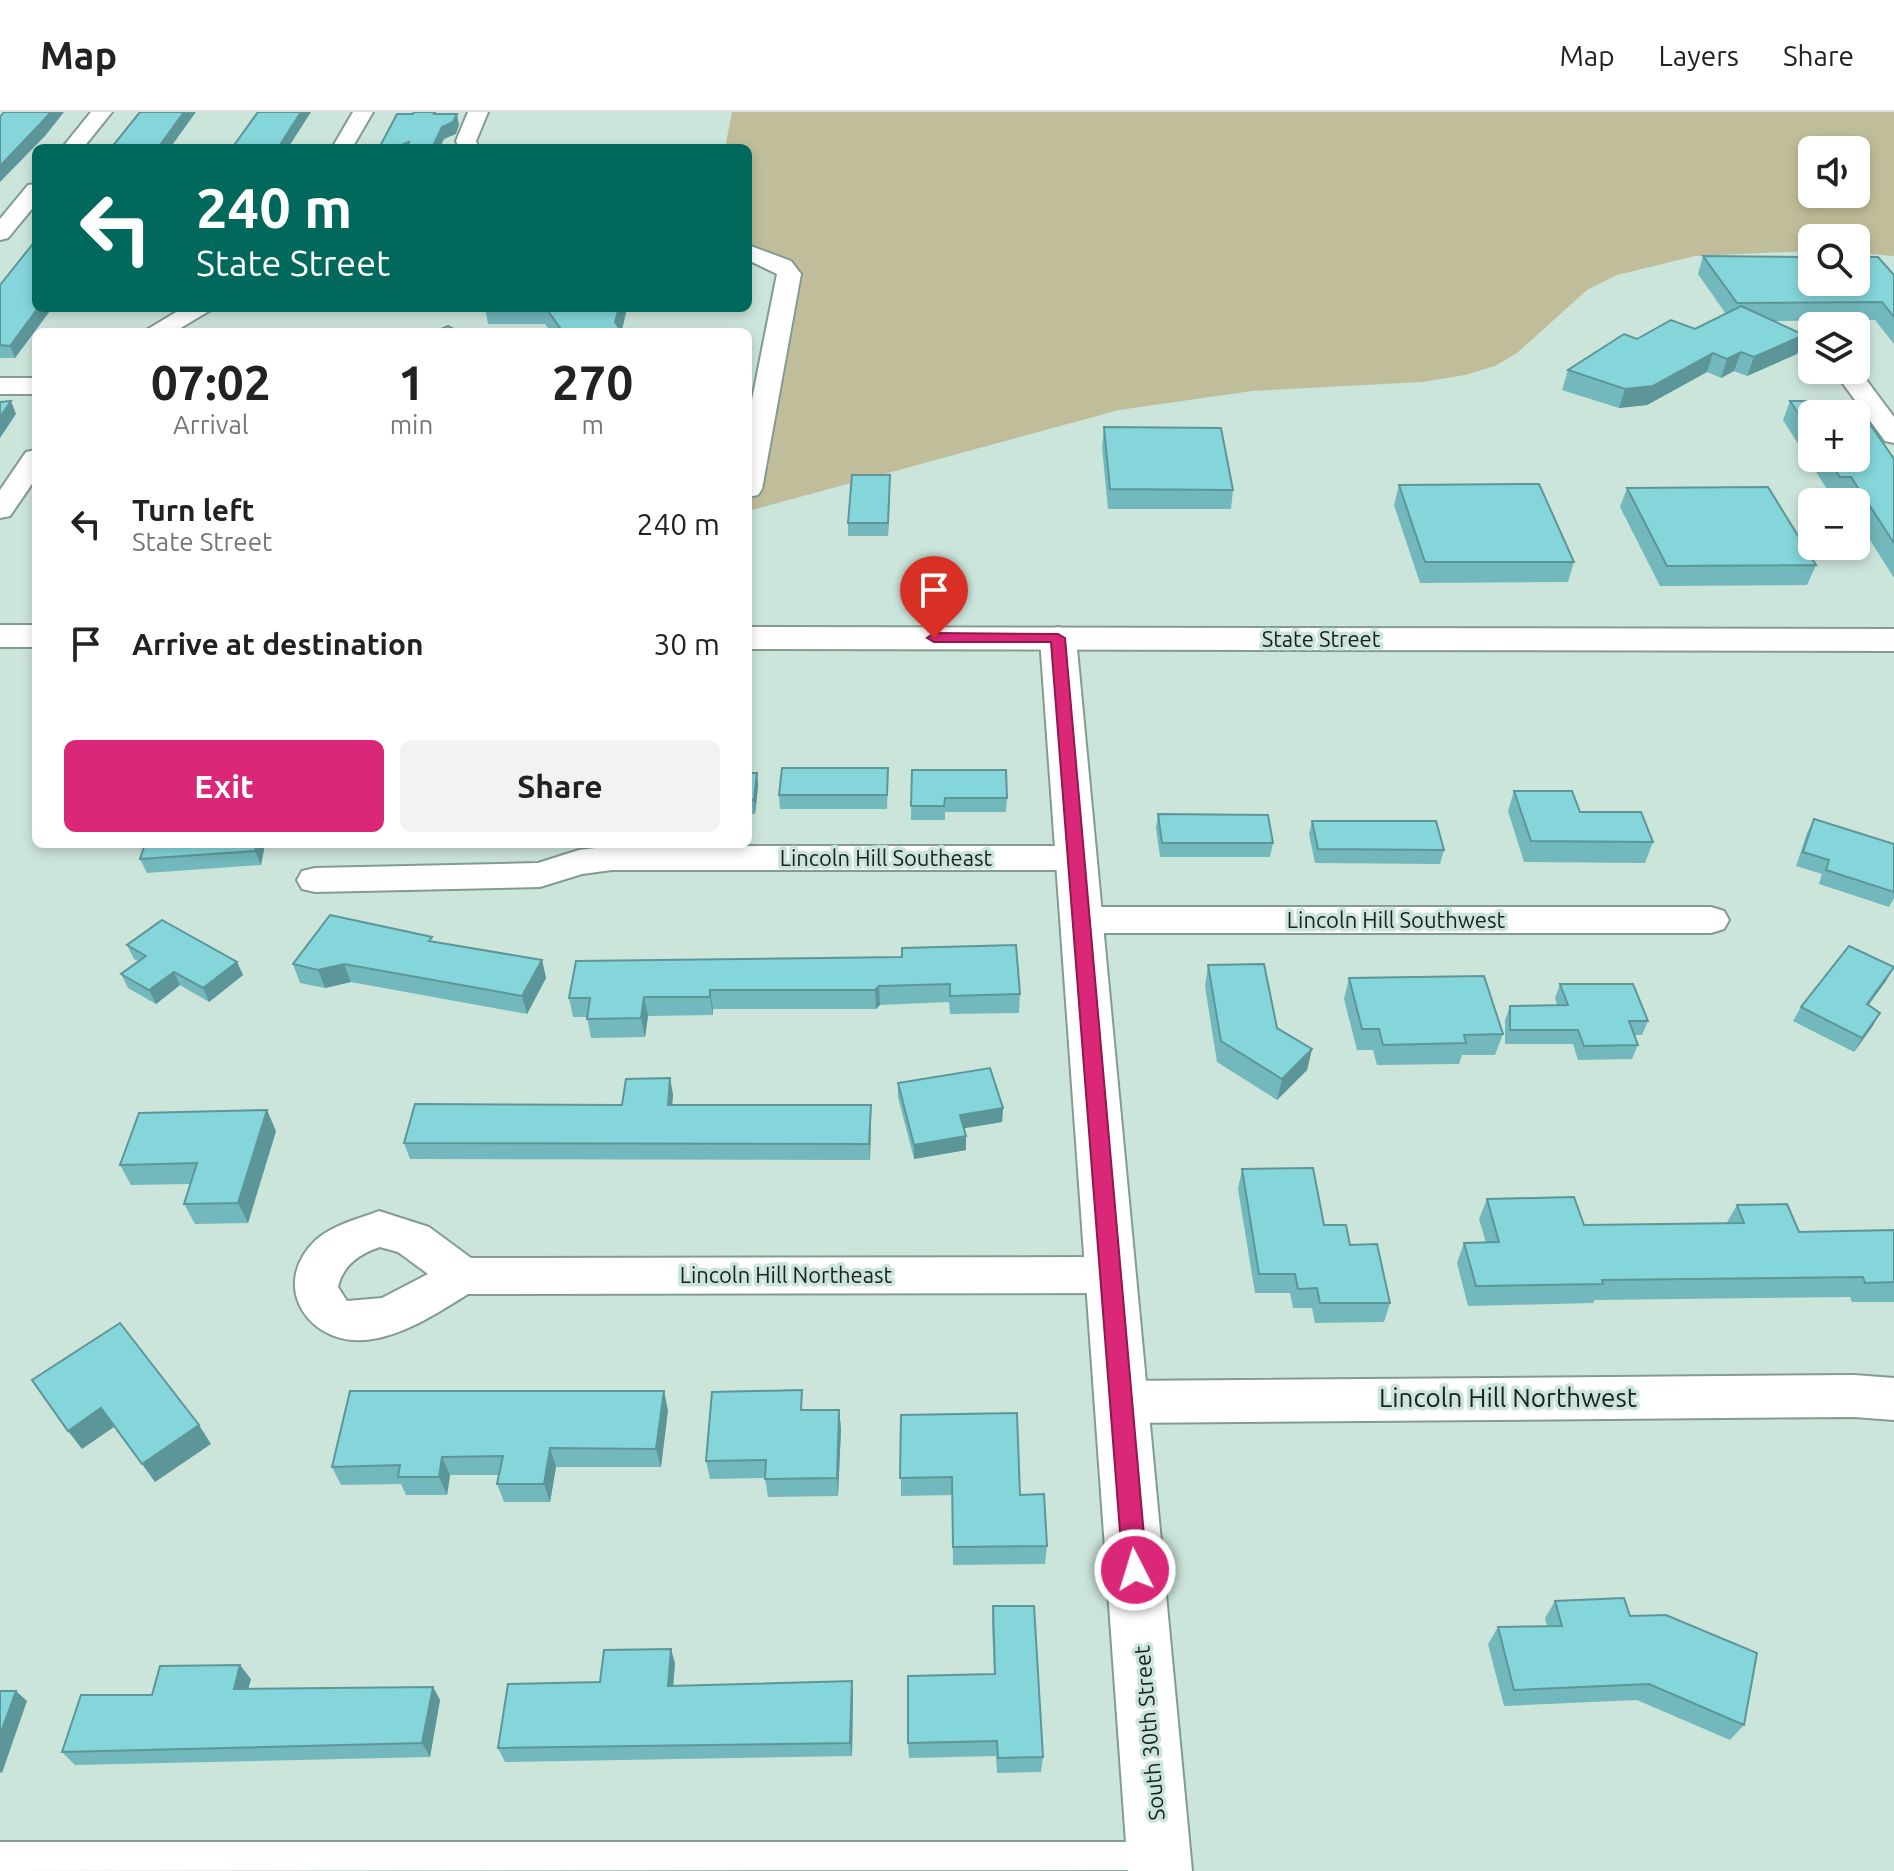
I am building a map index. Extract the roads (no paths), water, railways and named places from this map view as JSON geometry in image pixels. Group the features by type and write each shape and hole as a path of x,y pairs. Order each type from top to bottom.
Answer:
{"main road":[{"path":"0,636 32,636"},
{"name":"State Street","path":"752,638 1894,640"},
{"name":"South 30th Street","path":"1058,638 1160,1870"}],"street":[{"path":"75,144 102,112"},
{"path":"344,144 363,112"},
{"path":"467,144 478,112"},
{"path":"0,233 32,195"},
{"path":"752,254 783,266 789,274 752,468"},
{"path":"163,328 194,312"},
{"path":"1856,384 1894,435"},
{"path":"0,386 32,386"},
{"path":"0,510 32,464"},
{"name":"Lincoln Hill Southeast","path":"315,880 540,875 579,862 612,858 1076,858"},
{"name":"Lincoln Hill Southwest","path":"1081,920 1711,920"},
{"name":"Lincoln Hill Northeast","path":"462,1276 1111,1275"},
{"name":"Lincoln Hill Northwest","path":"1121,1402 1854,1396 1894,1399"},
{"path":"0,1870 1160,1870"}]}
